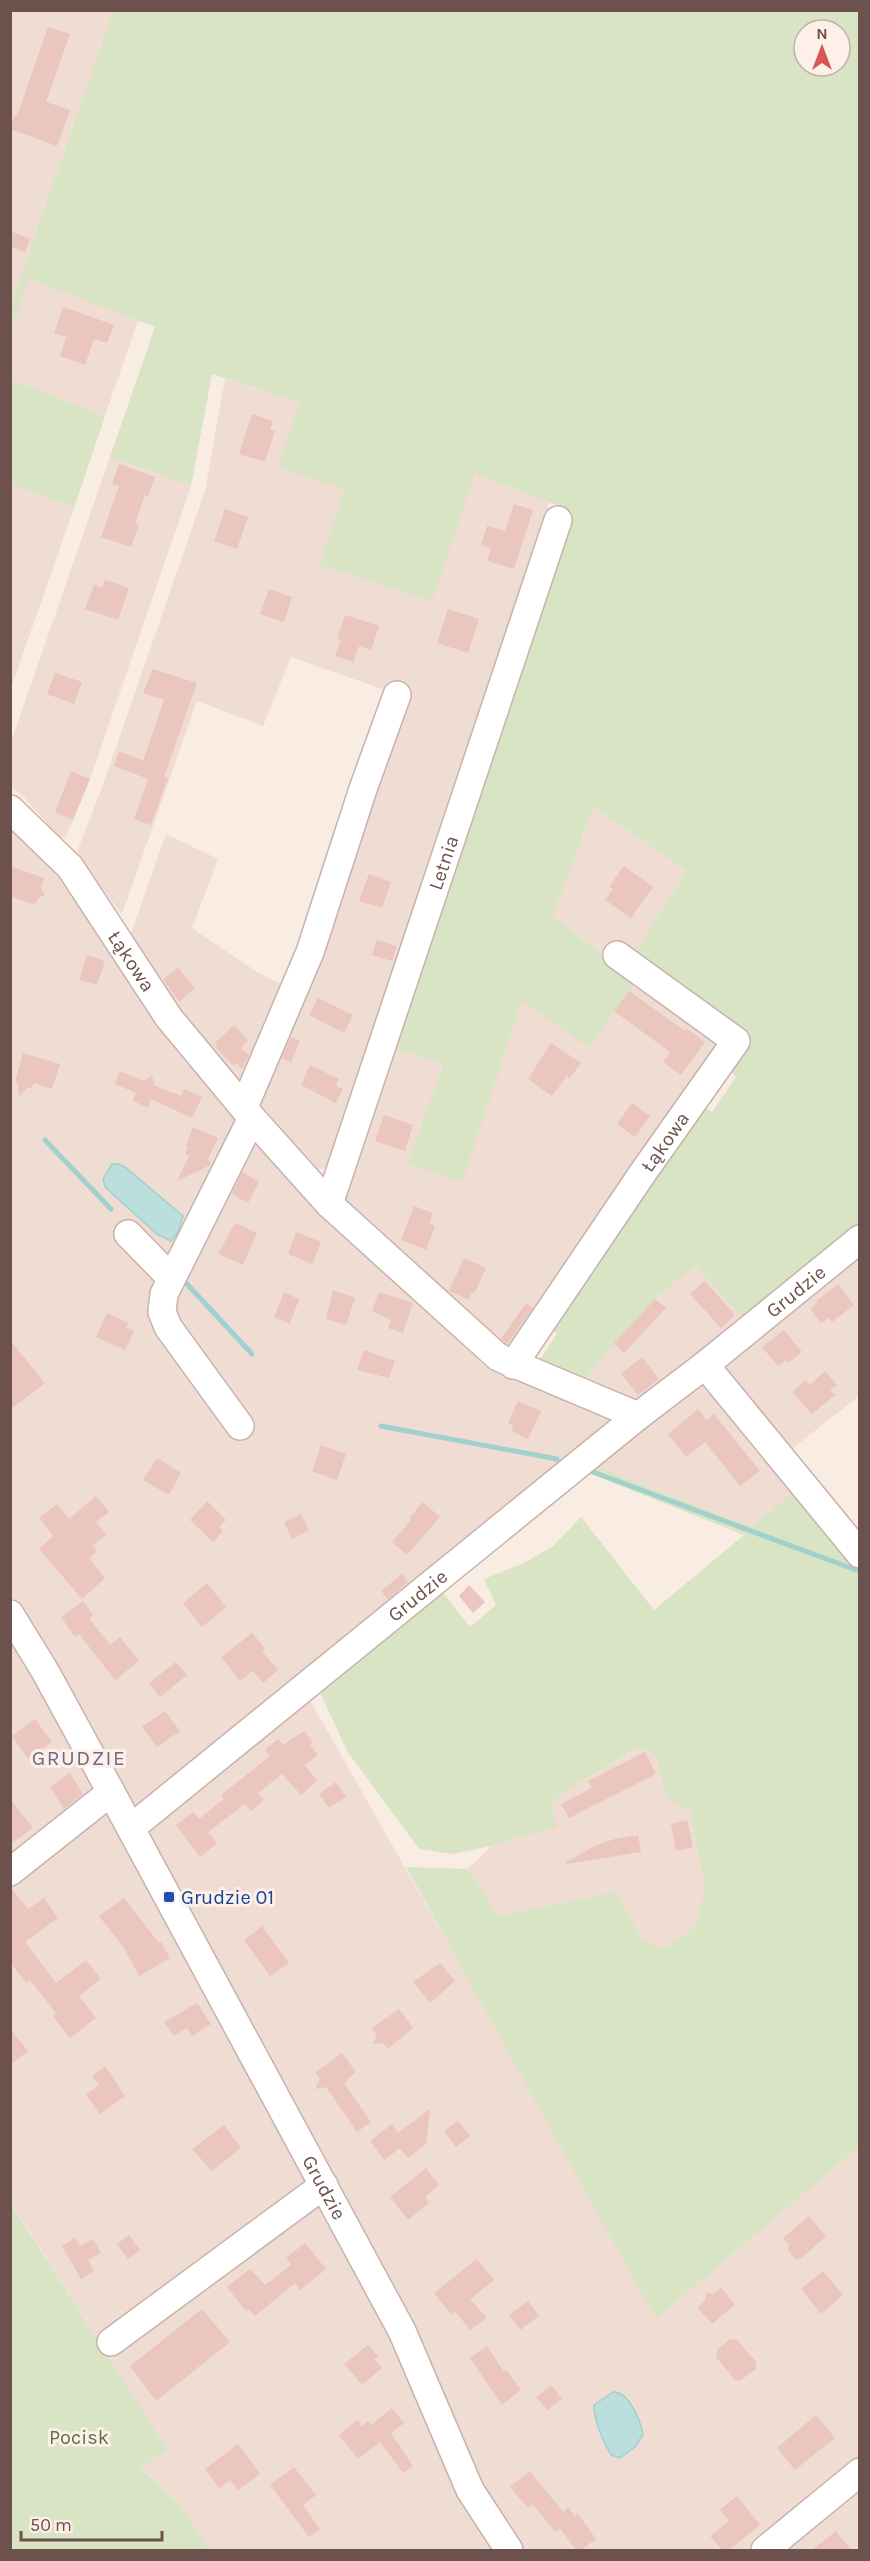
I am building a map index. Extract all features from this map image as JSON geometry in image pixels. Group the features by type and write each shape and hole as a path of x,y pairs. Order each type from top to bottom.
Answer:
{"street":[{"name":"Letnia","path":"329,1204 558,520"},
{"path":"240,1426 168,1327 162,1312 164,1294 248,1113 310,952 363,789 397,695"},
{"name":"Łąkowa","path":"10,809 70,867 169,1018 248,1113 329,1204 484,1347 513,1365 638,1416"},
{"name":"Łąkowa","path":"513,1365 642,1174 736,1041 617,955"},
{"path":"128,1234 171,1278"},
{"name":"Grudzie","path":"131,1828 638,1416 705,1365 860,1239"},
{"path":"705,1365 860,1554"},
{"name":"Grudzie","path":"10,1614 45,1671 131,1828 402,2331 470,2490 509,2550"},
{"path":"10,1872 111,1792"},
{"path":"111,2342 324,2185"},
{"path":"765,2550 860,2472"}],"shaded area":[{"path":"11,11 113,11 11,304"},
{"path":"29,279 138,320 105,416 11,379 10,329"},
{"path":"225,379 300,403 345,490 320,565 475,473 549,502 326,1168 315,1170 257,1099 388,691 291,657 263,726 197,701 122,914 79,859 78,849 103,785 205,491"},
{"path":"110,457 191,486 90,779 66,837 60,838 23,796 11,787 11,742"},
{"path":"11,484 74,508 11,688"},
{"path":"593,807 687,871 631,959 612,960 553,917"},
{"path":"11,828 61,877 384,1271 488,1369 510,1378 515,1373 618,1422 299,1681 550,2123 656,2319 859,2147 859,2463 753,2550 211,2550 180,2504 140,2467 166,2448 11,2202"},
{"path":"166,834 218,859 192,928 257,972 287,987 243,1087 183,1024 129,939"},
{"path":"637,979 723,1040 509,1352 340,1198 391,1048 443,1064 408,1163 522,1001 614,1011"},
{"path":"859,1250 859,1396 788,1452 718,1364"},
{"path":"695,1266 745,1320 635,1407 582,1384 614,1343 655,1299"},
{"path":"705,1374 795,1490 752,1527 592,1465"},
{"path":"639,1747 655,1756 667,1798 690,1811 705,1889 696,1926 661,1950 641,1937 615,1893 498,1916 468,1869 491,1846 556,1827 551,1804 566,1791"},
{"path":"859,2486 859,2550 781,2550"}],"green space":[{"path":"113,11 859,11 859,1228 745,1320 695,1266 655,1299 614,1343 582,1384 535,1367 557,1334 551,1329 699,1104 712,1112 736,1077 729,1069 746,1038 631,959 687,871 593,807 553,917 637,979 589,1048 522,1001 462,1182 408,1163 443,1064 391,1048 571,511 475,473 432,601 319,565 345,490 278,467 300,403 212,374 191,486 110,457 155,327 29,279 11,329 11,304"},
{"path":"11,379 105,416 74,508 11,484"},
{"path":"592,1465 752,1527 795,1490 859,1568 859,2147 656,2319 406,1867 468,1869 498,1916 616,1892 641,1937 661,1950 696,1926 705,1889 690,1811 667,1798 655,1756 638,1747 566,1791 551,1804 557,1827 491,1846 452,1854 419,1849 347,1751 319,1690 440,1589 470,1627 496,1605 484,1579 524,1563 553,1546 581,1517 654,1610 744,1535 581,1470"},
{"name":"Pocisk","path":"10,2202 167,2449 140,2468 180,2504 211,2550 11,2550"}],"water":[{"path":"112,1164 125,1167 183,1216 178,1232 171,1241 157,1234 105,1187 103,1179"},
{"path":"613,2392 619,2393 629,2401 643,2434 636,2446 620,2458 611,2455 599,2430 594,2411 594,2405"}],"building":[{"path":"48,27 70,34 46,102 70,110 57,146 10,129 14,115 17,116"},
{"path":"10,231 30,239 25,252 10,246"},
{"path":"63,307 114,325 107,343 94,339 85,365 60,356 66,337 54,333"},
{"path":"252,414 273,421 270,430 275,431 265,462 239,454"},
{"path":"119,464 155,477 148,496 145,495 135,523 139,525 131,547 101,537 119,486 112,484"},
{"path":"514,504 533,510 514,569 487,561 491,548 481,545 487,526 505,531"},
{"path":"225,509 248,517 237,549 214,541"},
{"path":"105,580 129,588 118,620 85,609 94,585 102,588"},
{"path":"269,589 292,597 284,622 260,614"},
{"path":"448,609 479,619 468,653 437,643"},
{"path":"345,615 379,626 371,650 359,646 353,662 335,656 341,640 337,639"},
{"path":"153,669 197,683 164,777 168,778 151,825 134,819 148,779 114,766 119,751 143,761 164,700 143,693"},
{"path":"55,673 82,682 74,704 47,694"},
{"path":"71,771 90,779 73,820 55,812"},
{"path":"10,866 44,878 41,888 45,895 38,898 35,905 10,896"},
{"path":"624,866 653,887 631,918 605,900 613,889 609,887"},
{"path":"369,874 391,882 382,908 359,901"},
{"path":"377,940 397,946 392,961 372,955"},
{"path":"87,955 105,961 97,985 79,980"},
{"path":"178,968 195,988 179,1002 163,979"},
{"path":"629,991 685,1031 687,1029 705,1042 681,1075 663,1062 670,1052 614,1011"},
{"path":"318,998 353,1015 344,1033 309,1015"},
{"path":"234,1025 248,1040 241,1048 249,1055 242,1069 236,1063 234,1066 215,1047 217,1045 215,1043"},
{"path":"291,1037 300,1041 291,1062 282,1058"},
{"path":"551,1043 581,1063 570,1078 567,1076 552,1096 528,1079"},
{"path":"23,1053 60,1064 52,1089 34,1083 32,1088 28,1087 19,1097 18,1084 15,1082"},
{"path":"310,1065 339,1079 336,1086 343,1089 336,1103 301,1085"},
{"path":"120,1071 143,1081 152,1076 155,1086 181,1096 184,1089 202,1097 192,1118 151,1099 148,1108 133,1101 136,1093 115,1084"},
{"path":"632,1103 650,1116 635,1137 617,1124"},
{"path":"384,1115 413,1125 405,1151 375,1141"},
{"path":"193,1127 218,1138 208,1159 211,1165 177,1181 189,1156 185,1154 188,1147 186,1146"},
{"path":"242,1172 259,1182 248,1203 232,1194"},
{"path":"414,1206 433,1213 429,1224 435,1226 426,1250 401,1240"},
{"path":"235,1223 257,1233 243,1265 218,1254"},
{"path":"296,1232 321,1242 312,1264 288,1254"},
{"path":"464,1258 486,1268 469,1300 449,1291"},
{"path":"705,1281 735,1315 721,1328 690,1294"},
{"path":"838,1284 854,1305 832,1322 829,1318 821,1323 810,1309 817,1303 816,1301"},
{"path":"333,1290 355,1298 346,1325 326,1319"},
{"path":"284,1292 299,1299 290,1324 274,1317"},
{"path":"379,1292 413,1303 403,1333 388,1328 391,1320 372,1311"},
{"path":"655,1299 666,1308 624,1353 614,1343"},
{"path":"526,1303 533,1308 507,1344 501,1339"},
{"path":"107,1313 128,1323 126,1328 134,1331 125,1350 96,1337"},
{"path":"784,1330 802,1352 788,1363 786,1360 778,1366 762,1347"},
{"path":"10,1340 45,1383 10,1410"},
{"path":"364,1350 395,1361 389,1378 357,1370"},
{"path":"642,1357 659,1379 638,1395 621,1374"},
{"path":"825,1371 837,1385 830,1390 835,1395 812,1414 792,1392 806,1380 810,1385"},
{"path":"518,1401 541,1411 528,1439 511,1431 514,1426 508,1423"},
{"path":"698,1409 707,1420 714,1414 760,1471 740,1486 705,1442 686,1457 668,1434"},
{"path":"321,1445 346,1454 337,1480 312,1471"},
{"path":"157,1458 181,1473 169,1495 143,1480"},
{"path":"96,1496 109,1512 96,1522 106,1535 92,1546 97,1551 89,1558 105,1578 82,1599 39,1549 53,1536 39,1518 57,1504 69,1519"},
{"path":"207,1501 226,1520 219,1527 223,1531 213,1542 190,1520"},
{"path":"423,1502 440,1517 407,1555 392,1542"},
{"path":"301,1514 309,1530 292,1539 284,1522"},
{"path":"402,1574 408,1582 388,1599 381,1591"},
{"path":"207,1583 226,1607 202,1627 183,1603"},
{"path":"469,1585 485,1602 473,1613 459,1596"},
{"path":"83,1601 93,1615 89,1618 110,1645 120,1637 139,1661 115,1680 79,1634 75,1637 61,1617"},
{"path":"252,1633 265,1648 262,1651 278,1670 263,1683 253,1671 240,1681 221,1657"},
{"path":"176,1662 187,1675 160,1697 149,1683"},
{"path":"165,1711 180,1731 157,1747 142,1727"},
{"path":"35,1719 52,1742 28,1759 12,1736"},
{"path":"304,1731 313,1742 310,1745 318,1755 305,1765 317,1781 301,1795 282,1774 258,1793 264,1800 251,1811 245,1804 208,1832 217,1843 200,1857 176,1825 193,1812 199,1819 224,1799 221,1795 270,1756 265,1750 278,1739 283,1745"},
{"path":"645,1752 656,1774 569,1818 561,1804 592,1788 588,1781"},
{"path":"70,1773 83,1794 64,1809 50,1787"},
{"path":"336,1782 346,1797 329,1808 319,1794"},
{"path":"10,1799 33,1828 10,1844"},
{"path":"687,1820 693,1847 676,1851 671,1824"},
{"path":"638,1835 641,1852 567,1864 566,1862 597,1845"},
{"path":"10,1887 28,1909 44,1898 58,1918 25,1942 56,1983 86,1960 101,1979 79,1996 96,2018 70,2038 53,2016 56,2013 30,1980 26,1983 10,1962"},
{"path":"124,1898 159,1943 161,1942 170,1958 139,1976 124,1948 99,1916"},
{"path":"262,1926 289,1963 270,1976 244,1940"},
{"path":"440,1963 455,1981 430,2003 413,1982"},
{"path":"197,2003 211,2024 192,2036 187,2028 174,2036 164,2022"},
{"path":"399,2009 413,2028 388,2049 383,2043 373,2044 377,2035 372,2028"},
{"path":"10,2029 28,2051 10,2065"},
{"path":"342,2053 356,2072 344,2083 371,2122 357,2132 326,2087 315,2089 320,2079 315,2073"},
{"path":"105,2066 125,2096 100,2114 86,2095 99,2085 92,2076"},
{"path":"430,2109 426,2144 408,2158 400,2148 384,2160 370,2141 392,2124 398,2133"},
{"path":"458,2121 470,2136 456,2147 444,2131"},
{"path":"224,2125 241,2148 212,2171 192,2149"},
{"path":"426,2168 439,2185 425,2197 429,2203 408,2220 390,2197"},
{"path":"809,2216 826,2237 801,2258 795,2259 783,2238"},
{"path":"129,2235 140,2250 128,2259 117,2244"},
{"path":"75,2238 80,2246 93,2239 101,2253 88,2260 94,2271 81,2279 62,2246"},
{"path":"305,2243 326,2269 300,2290 295,2283 255,2316 249,2309 246,2311 227,2287 250,2269 265,2285 291,2265 286,2258"},
{"path":"477,2259 494,2280 470,2299 487,2318 470,2330 455,2311 451,2314 434,2293"},
{"path":"823,2271 843,2295 821,2314 801,2289"},
{"path":"721,2287 735,2305 712,2324 697,2307 705,2301 706,2293 714,2294"},
{"path":"528,2301 539,2316 520,2330 509,2315"},
{"path":"202,2309 230,2342 156,2401 130,2366"},
{"path":"730,2339 737,2340 756,2362 756,2369 741,2380 735,2380 716,2357 717,2350"},
{"path":"368,2345 378,2356 374,2359 382,2368 362,2385 344,2364"},
{"path":"487,2346 504,2372 506,2370 521,2390 502,2405 470,2358"},
{"path":"551,2385 562,2399 547,2410 536,2397"},
{"path":"392,2408 404,2423 391,2433 413,2466 403,2473 380,2442 358,2459 339,2435 357,2420 362,2426 368,2421 371,2425"},
{"path":"816,2415 835,2438 795,2470 777,2448"},
{"path":"238,2444 260,2474 238,2490 230,2480 219,2488 205,2469"},
{"path":"294,2467 316,2495 303,2505 320,2529 309,2537 270,2485"},
{"path":"530,2471 563,2512 568,2507 575,2516 578,2514 596,2539 581,2550 576,2550 560,2528 555,2532 533,2504 528,2508 510,2487"},
{"path":"737,2496 760,2525 729,2550 722,2550 710,2536 729,2521 720,2510"},
{"path":"836,2531 851,2550 812,2550"}],"waterway":[{"path":"45,1140 111,1209"},
{"path":"187,1284 252,1354"},
{"path":"381,1426 557,1459"},
{"path":"585,1469 856,1570"}],"place":[{"name":"Grudzie 01","path":"169,1897"}],"district":[{"name":"GRUDZIE","path":"79,1758"}]}
